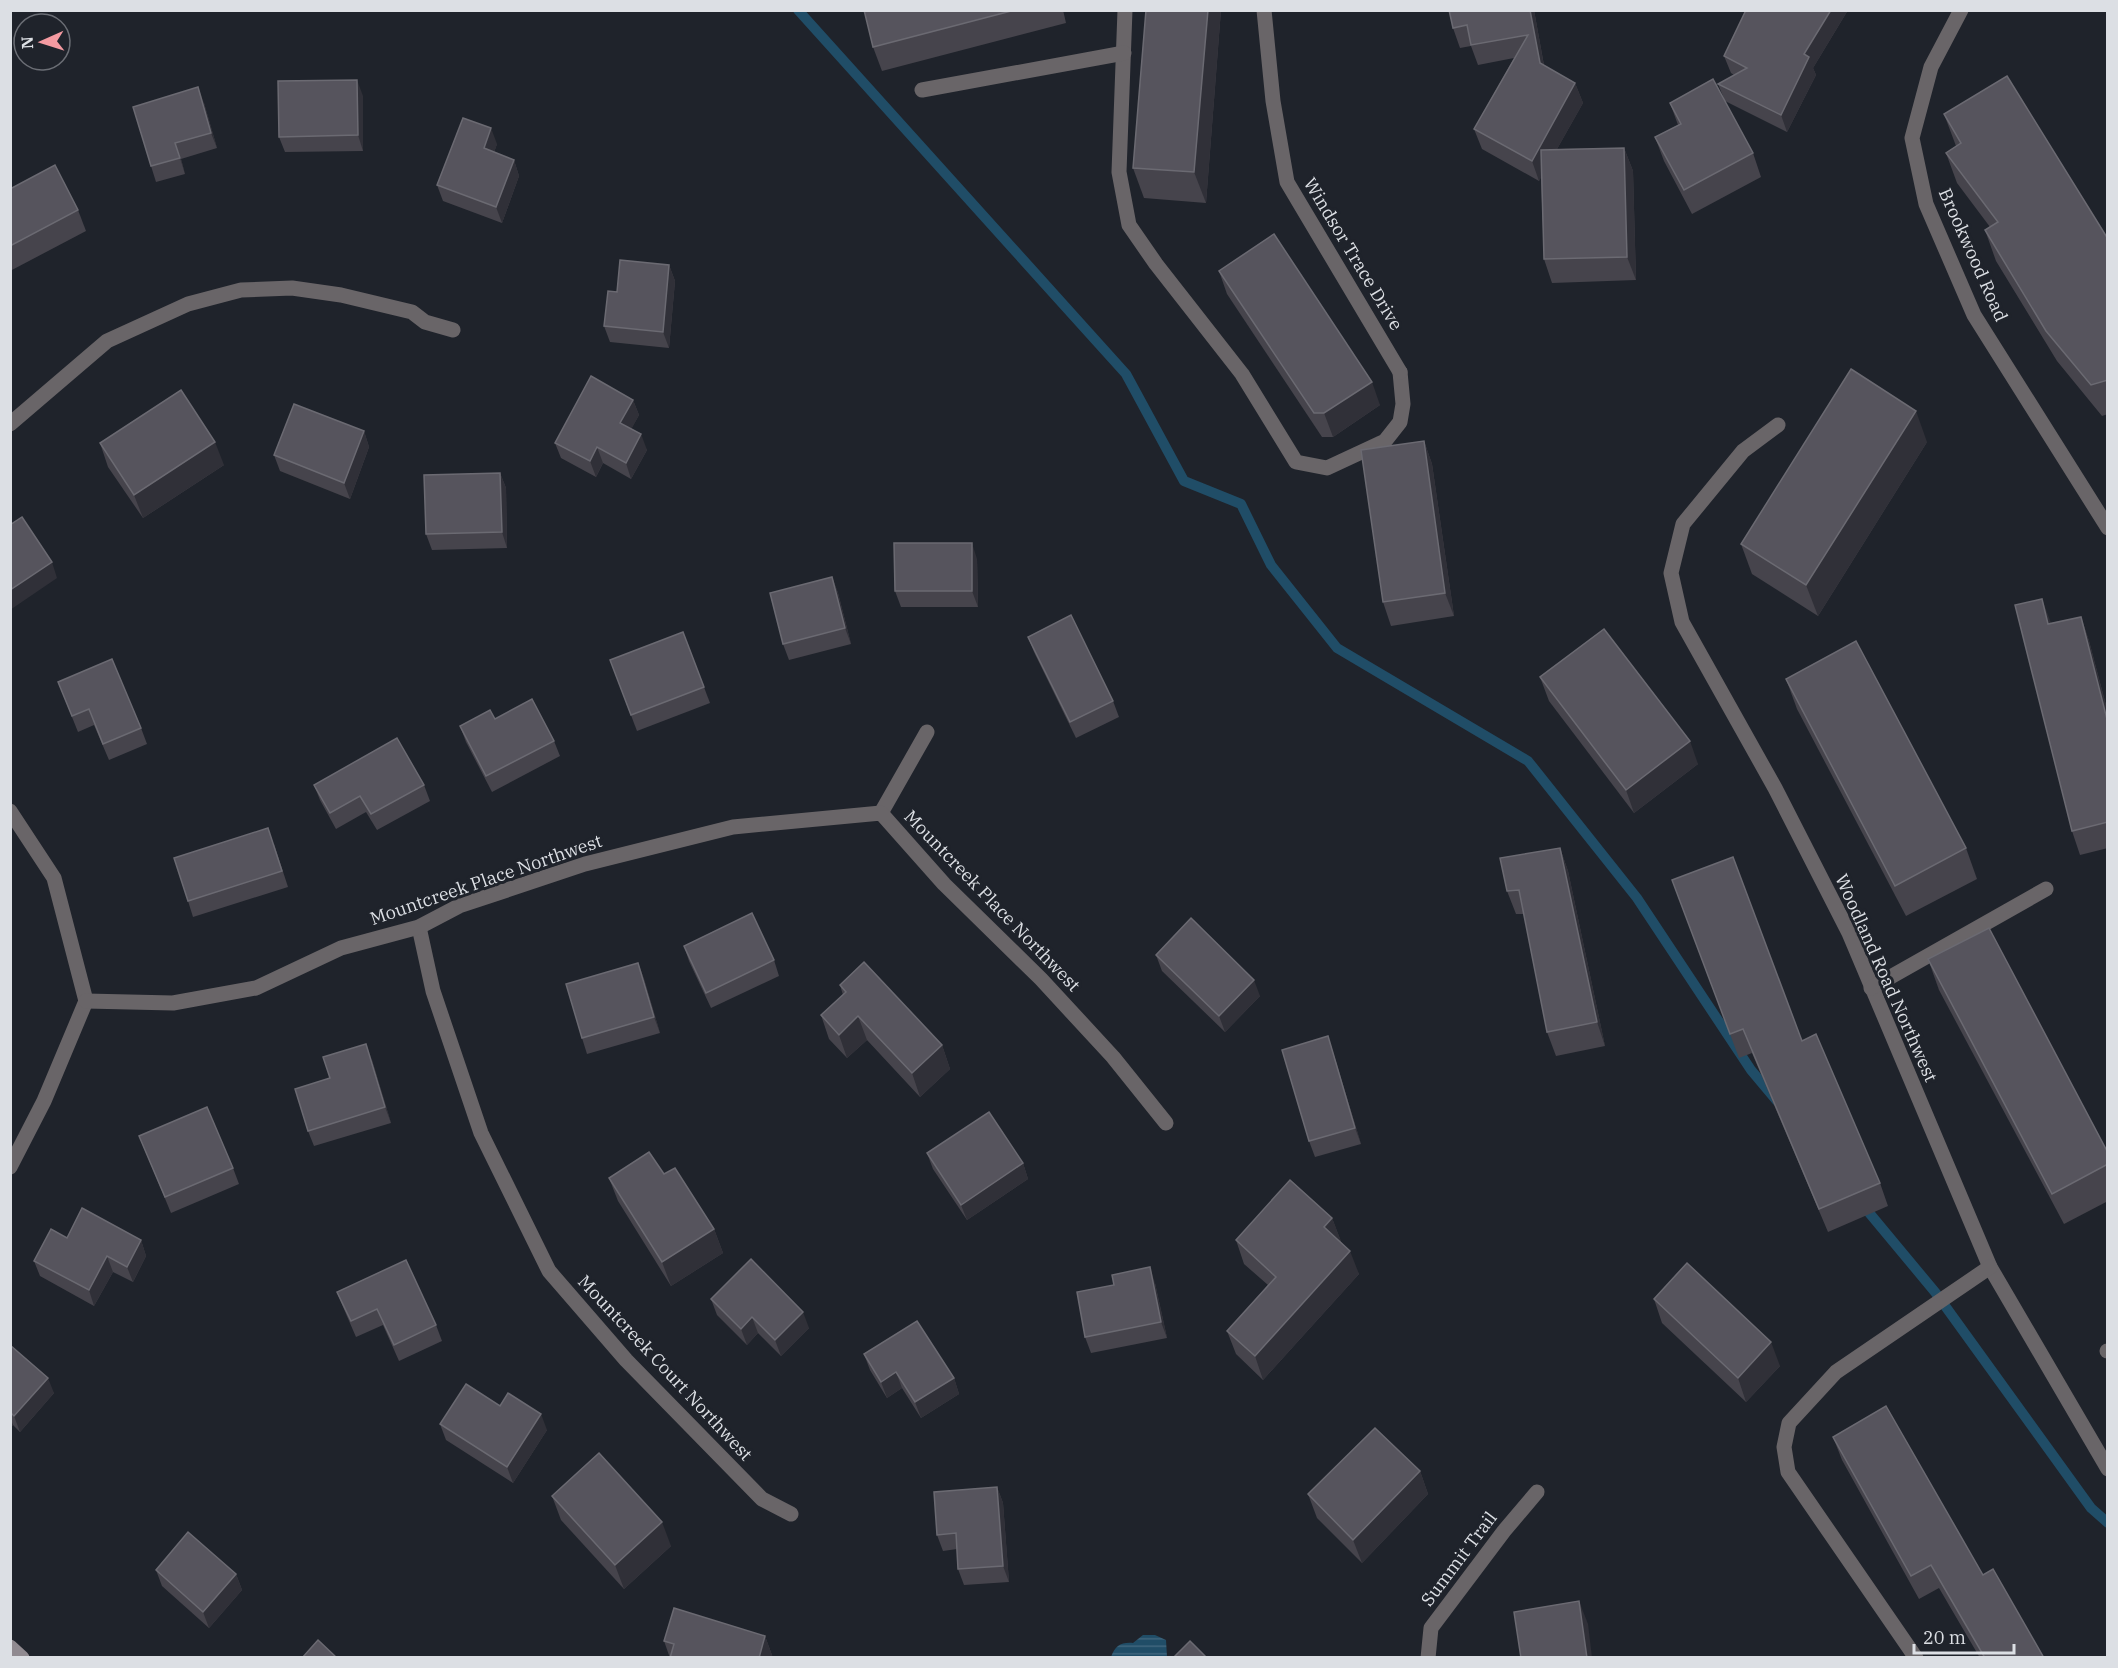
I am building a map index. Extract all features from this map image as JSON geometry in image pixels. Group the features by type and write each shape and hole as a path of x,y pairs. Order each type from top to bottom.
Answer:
{"street":[{"path":"922,90 1124,53 1125,10"},
{"name":"Windsor Trace Drive","path":"1124,53 1119,172 1129,225 1156,264 1242,374 1296,462 1327,468 1385,441 1400,422 1403,404 1400,372 1287,182 1273,101 1264,10"},
{"name":"Brookwood Road","path":"1961,10 1931,67 1912,138 1926,204 1974,315 2108,528"},
{"path":"10,424 108,341 188,304 241,290 292,288 341,295 412,312 425,322 453,330"},
{"name":"Woodland Road Northwest","path":"1778,425 1743,451 1683,524 1671,573 1682,622 1775,788 1849,933 1990,1267 2108,1469"},
{"path":"881,813 927,732"},
{"path":"10,811 54,878 86,1001 44,1101 10,1167"},
{"name":"Mountcreek Place Northwest","path":"86,1001 173,1004 256,988 341,948 419,927 459,906 585,864 733,827 881,813 944,884 1041,979 1089,1031 1166,1123"},
{"path":"1871,988 2046,889"},
{"name":"Mountcreek Court Northwest","path":"419,927 433,991 481,1132 549,1271 626,1360 762,1499 791,1514"},
{"path":"1916,1658 1788,1472 1784,1448 1789,1423 1836,1372 1990,1267"},
{"name":"Summit Trail","path":"1428,1658 1431,1628 1504,1531 1537,1492"},
{"path":"10,1647 22,1658"}],"water":[{"path":"1143,1635 1155,1635 1166,1640 1167,1657 1111,1657 1119,1646 1133,1643"}],"building":[{"path":"864,10 1015,10 873,47"},
{"path":"1146,10 1208,10 1194,172 1133,168"},
{"path":"1449,10 1530,10 1540,63 1575,83 1532,161 1474,129 1528,35 1471,45 1467,25 1453,28"},
{"path":"1746,10 1831,10 1804,54 1809,57 1781,115 1718,84 1747,68 1724,56"},
{"path":"2007,76 2108,239 2108,380 2091,385 2046,331 1985,230 1998,222 1946,153 1961,143 1944,114"},
{"path":"1713,79 1753,153 1684,190 1655,137 1681,124 1670,103"},
{"path":"357,80 358,135 279,137 278,81"},
{"path":"198,87 211,133 175,143 180,158 151,166 133,107"},
{"path":"463,118 491,128 484,148 514,160 496,207 437,185"},
{"path":"1624,148 1627,257 1544,259 1541,150"},
{"path":"55,165 78,210 10,246 10,189"},
{"path":"1274,234 1372,382 1324,413 1314,413 1219,271"},
{"path":"620,260 669,265 663,332 604,326 608,291 617,292"},
{"path":"1851,369 1916,411 1806,585 1741,544"},
{"path":"591,376 633,400 620,423 641,434 626,463 597,447 590,461 555,443"},
{"path":"181,390 215,442 134,495 100,443"},
{"path":"294,404 364,431 344,483 274,455"},
{"path":"1424,441 1445,593 1383,602 1361,450"},
{"path":"500,473 502,532 426,534 424,475"},
{"path":"22,517 52,562 10,590 10,525"},
{"path":"894,543 972,543 972,591 895,591"},
{"path":"832,577 845,628 783,644 770,593"},
{"path":"2042,599 2048,624 2081,617 2108,723 2108,822 2072,831 2015,605"},
{"path":"1071,615 1113,701 1070,722 1028,637"},
{"path":"1604,629 1690,741 1626,790 1540,677"},
{"path":"683,632 704,687 631,715 610,660"},
{"path":"1856,641 1966,848 1895,886 1786,679"},
{"path":"112,659 141,728 103,744 89,709 72,716 58,682"},
{"path":"532,699 554,741 486,776 460,726 490,710 495,719"},
{"path":"397,738 424,785 371,814 360,796 330,813 314,785"},
{"path":"268,828 282,871 188,901 174,858"},
{"path":"1560,848 1597,1022 1547,1032 1519,890 1507,891 1500,858"},
{"path":"1733,857 1802,1041 1816,1034 1880,1183 1819,1209 1743,1029 1730,1034 1672,880"},
{"path":"752,913 774,960 706,993 684,946"},
{"path":"1191,918 1254,980 1219,1016 1156,955"},
{"path":"1989,928 2108,1153 2108,1164 2052,1194 1928,959"},
{"path":"864,962 942,1045 912,1073 858,1016 839,1035 821,1015 846,992 840,985"},
{"path":"638,963 654,1017 582,1038 566,984"},
{"path":"1328,1036 1355,1128 1309,1141 1282,1050"},
{"path":"366,1044 385,1107 308,1131 295,1089 330,1078 323,1057"},
{"path":"207,1107 233,1168 165,1197 139,1136"},
{"path":"989,1112 1023,1163 961,1205 927,1153"},
{"path":"649,1152 664,1174 675,1168 714,1229 662,1262 609,1178"},
{"path":"1290,1180 1332,1218 1324,1227 1350,1251 1255,1356 1227,1331 1276,1277 1236,1240"},
{"path":"82,1208 141,1240 127,1267 107,1256 89,1290 34,1261 51,1229 67,1238"},
{"path":"751,1259 803,1312 775,1340 752,1317 741,1329 711,1299"},
{"path":"406,1260 436,1325 394,1345 377,1309 351,1321 337,1292"},
{"path":"1687,1263 1771,1342 1738,1378 1654,1299"},
{"path":"1150,1267 1161,1322 1085,1337 1077,1292 1114,1285 1112,1275"},
{"path":"917,1321 954,1378 915,1402 896,1372 881,1382 864,1354"},
{"path":"10,1345 48,1378 14,1416 10,1412"},
{"path":"466,1384 500,1406 508,1393 541,1414 507,1467 440,1424"},
{"path":"1886,1406 1983,1575 1993,1569 2044,1658 1985,1658 1931,1565 1911,1576 1833,1437"},
{"path":"1375,1428 1420,1471 1353,1540 1308,1494"},
{"path":"599,1453 662,1522 615,1565 552,1496"},
{"path":"997,1487 1003,1566 958,1569 956,1533 937,1535 934,1492"},
{"path":"188,1532 236,1574 203,1612 156,1570"},
{"path":"1579,1601 1587,1658 1521,1658 1514,1612"},
{"path":"674,1608 765,1636 759,1658 670,1658 674,1644 664,1641"},
{"path":"318,1640 337,1658 302,1658"},
{"path":"1190,1641 1207,1658 1173,1658"}],"waterway":[{"path":"798,10 1126,374 1184,481 1241,504 1271,565 1337,648 1528,761 1637,898 1751,1070 1777,1101"},
{"path":"1861,1203 1935,1292 2091,1508 2108,1523"}]}
